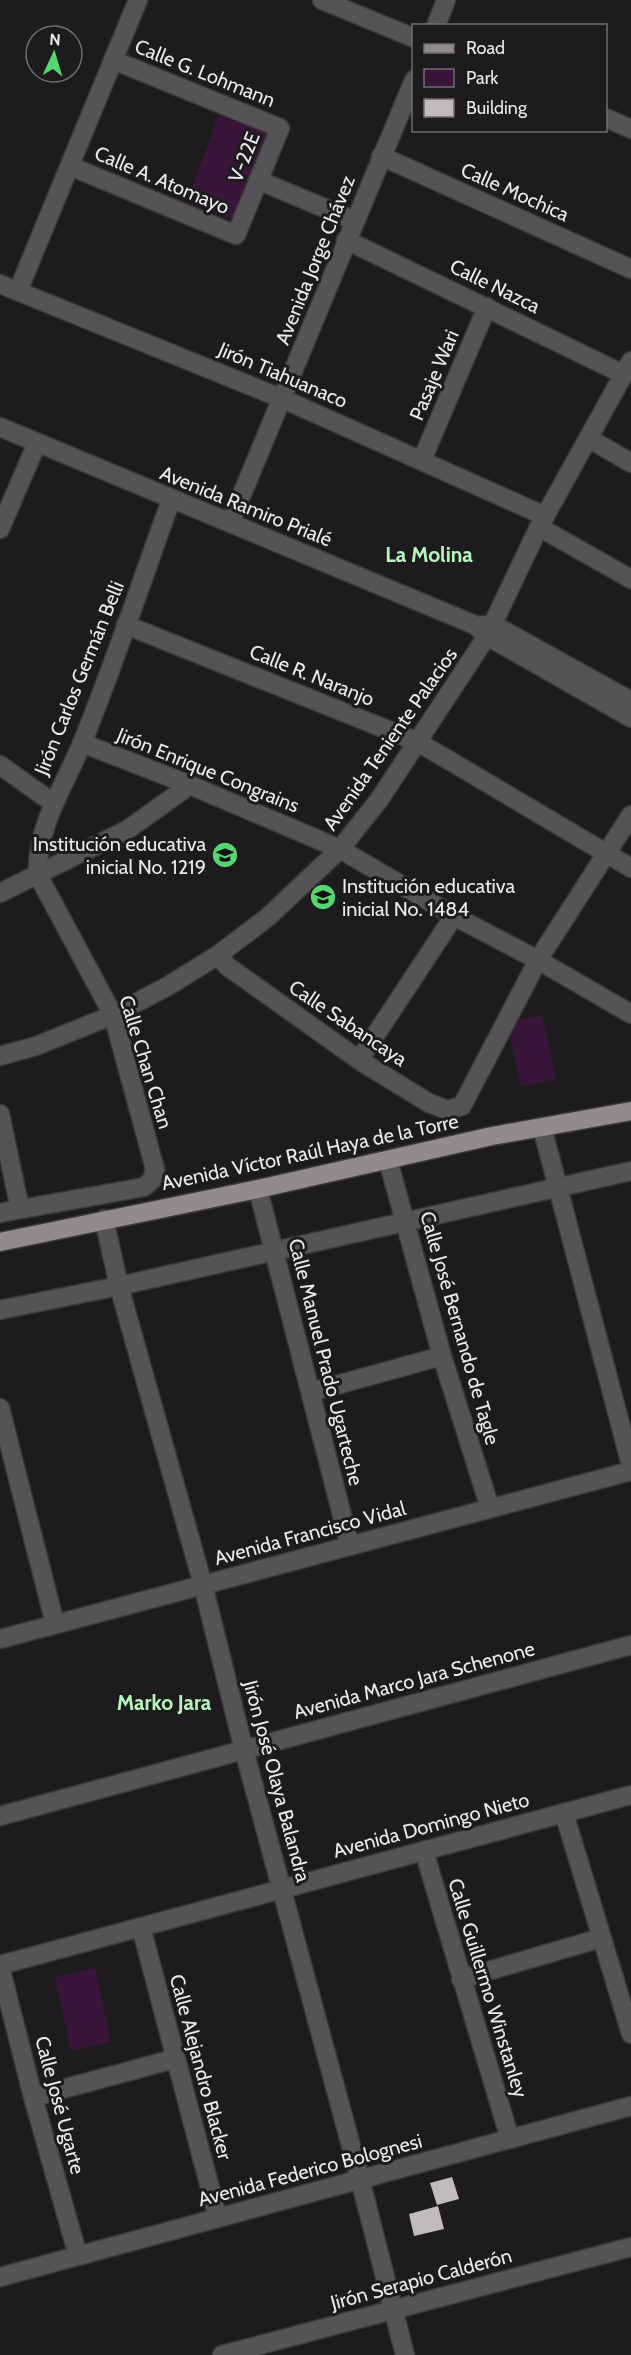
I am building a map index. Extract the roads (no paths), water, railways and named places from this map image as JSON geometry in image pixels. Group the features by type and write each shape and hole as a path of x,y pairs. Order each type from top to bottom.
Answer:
{"main road":[{"name":"Avenida Víctor Raúl Haya de la Torre","path":"0,1242 542,1127 631,1111"}],"street":[{"path":"18,291 138,0"},
{"path":"322,0 412,37"},
{"path":"437,24 446,0"},
{"name":"Calle G. Lohmann","path":"113,60 280,128"},
{"name":"Avenida Jorge Chávez","path":"230,523 412,85"},
{"path":"607,118 631,129"},
{"name":"V-22E","path":"236,235 280,128"},
{"name":"Calle Mochica","path":"381,156 631,269"},
{"name":"Calle A. Atomayo","path":"70,166 236,235"},
{"path":"258,180 354,221"},
{"name":"Calle Nazca","path":"346,240 487,307 627,368"},
{"name":"Jirón Tiahuanaco","path":"0,284 283,399 422,460 542,521 631,579"},
{"name":"Pasaje Wari","path":"422,460 487,307"},
{"name":"Avenida Teniente Palacios","path":"0,1056 36,1046 113,1015 218,955 268,917 340,849 379,800 418,742 485,629 627,368"},
{"name":"Avenida Ramiro Prialé","path":"0,428 485,629 631,701"},
{"path":"590,439 631,463"},
{"path":"0,529 37,443"},
{"name":"Jirón Carlos Germán Belli","path":"38,875 38,855 53,803 82,743 171,500"},
{"name":"Calle R. Naranjo","path":"126,626 418,742 631,868"},
{"name":"Avenida Ramiro Prialé","path":"485,629 631,718"},
{"name":"Jirón Enrique Congrains","path":"82,743 190,785 340,849 454,916 538,960 631,1014"},
{"path":"0,765 53,803"},
{"path":"0,893 127,830 190,785"},
{"path":"538,960 631,815"},
{"name":"Calle Chan Chan","path":"20,1209 144,1187 152,1180 155,1169 113,1015 38,875"},
{"path":"359,1060 454,916"},
{"name":"Calle Sabancaya","path":"218,955 227,966 359,1060 429,1103 447,1110 462,1106 538,960"},
{"path":"0,1114 20,1209 0,1213"},
{"path":"542,1127 631,1464"},
{"name":"Calle José Bernando de Tagle","path":"388,1160 442,1356 490,1508"},
{"path":"0,1310 274,1252 631,1171"},
{"name":"Calle Manuel Prado Ugarteche","path":"258,1189 350,1546"},
{"name":"Jirón José Olaya Balandra","path":"104,1219 119,1286 203,1585 244,1750 405,2355"},
{"path":"311,1392 442,1356"},
{"path":"0,1408 8,1469 55,1624"},
{"name":"Avenida Francisco Vidal","path":"0,1639 631,1471"},
{"name":"Avenida Marco Jara Schenone","path":"0,1816 631,1645"},
{"name":"Avenida Domingo Nieto","path":"0,1965 631,1795"},
{"path":"564,1813 631,2034"},
{"name":"Calle Guillermo Winstanley","path":"424,1851 510,2139"},
{"name":"Calle Alejandro Blacker","path":"141,1927 174,2059 218,2218"},
{"path":"461,1979 602,1938"},
{"name":"Calle José Ugarte","path":"0,1965 33,2097 78,2256"},
{"path":"33,2097 174,2059"},
{"name":"Avenida Federico Bolognesi","path":"0,2277 631,2106"},
{"name":"Jirón Serapio Calderón","path":"222,2355 631,2247"}],"place":[{"name":"Institución educativa inicial No. 1219","path":"225,855"},
{"name":"Institución educativa inicial No. 1484","path":"323,897"}],"district":[{"name":"La Molina","path":"429,555"},
{"name":"Marko Jara","path":"164,1703"}]}
